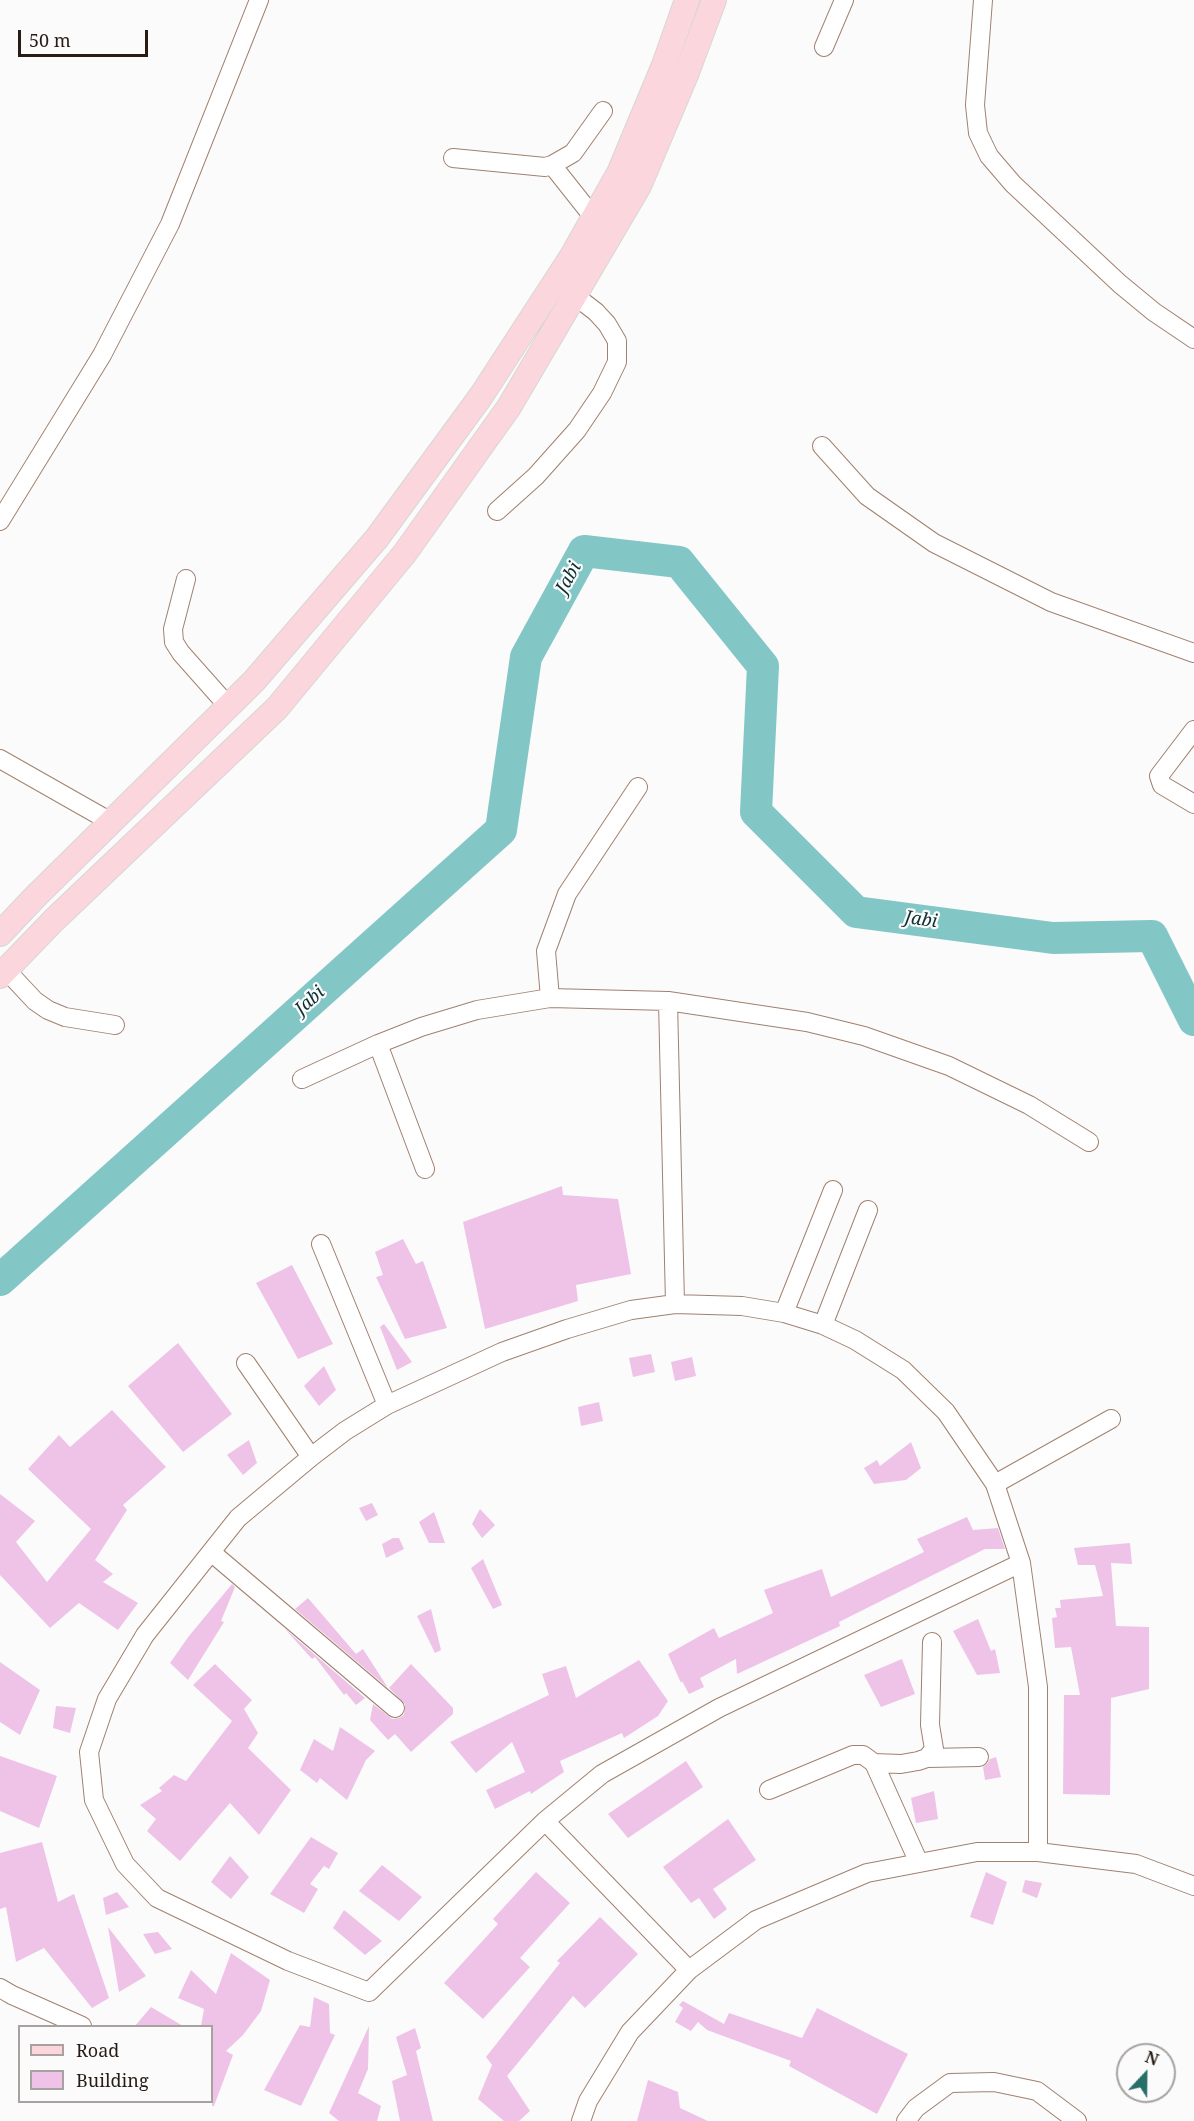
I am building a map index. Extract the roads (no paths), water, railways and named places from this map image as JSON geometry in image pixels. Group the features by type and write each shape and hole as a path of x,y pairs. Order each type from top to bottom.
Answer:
{"main road":[{"path":"3,973 54,920 277,708 412,543 509,407 574,295 598,226 664,64 687,0"},
{"path":"0,934 254,681 377,538 481,396 572,256 598,226 639,186 686,75 714,0"}],"street":[{"path":"0,521 102,356 170,224 259,0"},
{"path":"824,47 844,0"},
{"path":"982,0 975,105 978,133 989,156 1012,184 1120,284 1154,312 1194,339"},
{"path":"453,158 552,165 573,153 603,111"},
{"path":"552,165 598,226"},
{"path":"497,511 536,476 577,430 602,393 617,362 617,341 607,324 574,295"},
{"path":"822,446 867,496 934,543 1051,602 1194,653"},
{"path":"186,579 173,629 174,642 228,706"},
{"path":"1194,730 1159,776 1161,784 1194,804"},
{"path":"0,759 111,822"},
{"path":"550,998 546,951 567,894 638,787"},
{"path":"3,973 48,1010 65,1017 115,1025"},
{"path":"302,1079 421,1027 477,1010 550,998 668,1001 807,1022 864,1036 959,1071 1029,1105 1089,1142"},
{"path":"668,1001 675,1304"},
{"path":"378,1044 425,1169"},
{"path":"784,1313 833,1190"},
{"path":"823,1325 868,1210"},
{"path":"321,1244 387,1405"},
{"path":"1021,1563 718,1708 602,1774 544,1821 369,1992 288,1961 157,1898 125,1864 94,1800 89,1752 107,1699 145,1635 237,1518 345,1431 387,1405 502,1352 567,1329 631,1310 675,1304 742,1306 784,1313 823,1325 855,1340 903,1370 946,1412 995,1484 1021,1563 1038,1688 1038,1852"},
{"path":"246,1364 311,1457"},
{"path":"995,1484 1111,1419"},
{"path":"212,1552 395,1708"},
{"path":"927,1758 934,1749 930,1725 932,1642"},
{"path":"769,1790 853,1755 863,1755 874,1763 918,1863"},
{"path":"874,1763 901,1764 927,1758 979,1757"},
{"path":"544,1821 689,1970"},
{"path":"581,2121 588,2101 630,2032 689,1970 756,1920 867,1873 977,1852 1038,1852 1136,1864 1194,1886"},
{"path":"0,1988 80,2025"},
{"path":"906,2121 916,2108 950,2083 994,2082 1036,2091 1077,2121"}],"waterway":[{"name":"Jabi","path":"0,1280 501,830 526,657 584,551 679,562 763,666 756,812 856,912 1053,938 1152,936 1194,1020"}]}
